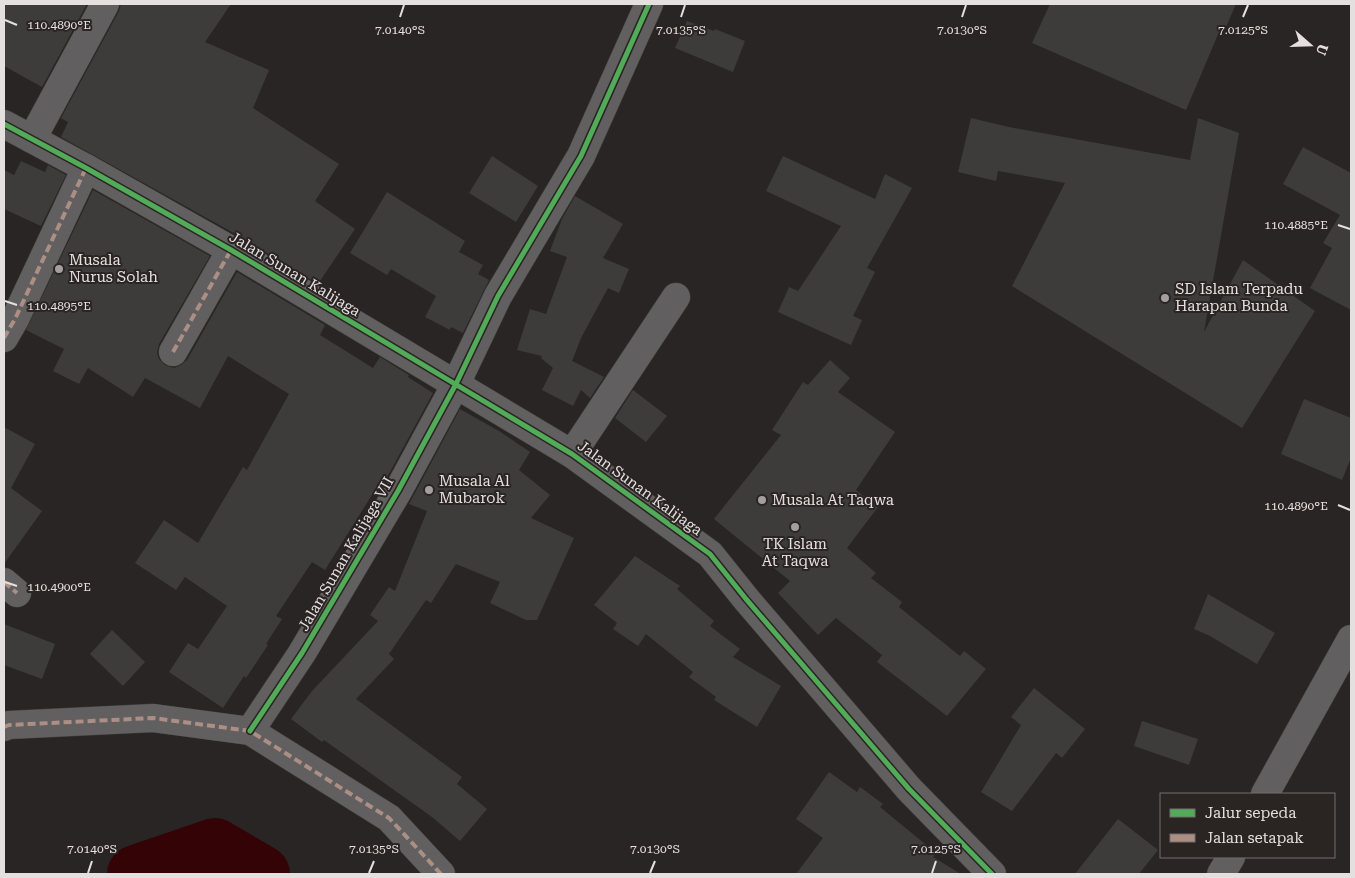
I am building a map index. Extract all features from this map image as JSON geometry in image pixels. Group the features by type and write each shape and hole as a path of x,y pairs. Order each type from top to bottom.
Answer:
{"street":[{"path":"32,139 105,4"},
{"name":"Jalan Sunan Kalijaga VII","path":"250,731 302,653 393,500 456,384 498,296 581,156 649,4"},
{"name":"Jalan Sunan Kalijaga","path":"4,124 230,250 572,454 710,554 746,599 909,789 992,874"},
{"path":"4,338 15,319 86,168"},
{"path":"173,352 230,250"},
{"path":"572,454 676,297"},
{"path":"1267,793 1351,639"},
{"path":"4,727 9,725 152,718 250,731 389,818 441,874"},
{"path":"1221,874 1230,858"}],"building":[{"path":"4,4 87,4 42,87 4,66"},
{"path":"121,4 231,4 205,42 269,70 253,108 339,164 315,201 355,229 318,284 239,236 61,137 68,122 61,118"},
{"path":"1050,4 1236,4 1223,34 1219,32 1186,110 1032,43"},
{"path":"687,21 714,31 715,29 745,41 733,72 675,48"},
{"name":"SD Islam Terpadu Harapan Bunda","path":"971,118 1009,127 1190,160 1198,118 1239,133 1204,332 1243,260 1315,311 1242,428 1012,286 1065,183 998,171 996,181 958,172"},
{"path":"1303,147 1351,173 1351,310 1310,288 1332,248 1323,243 1340,215 1283,184"},
{"path":"492,156 538,186 516,222 469,193"},
{"path":"783,156 875,199 885,174 912,188 867,268 875,272 853,316 862,320 851,345 778,312 789,287 798,291 841,226 766,191"},
{"path":"21,161 45,172 48,165 66,175 41,226 4,209 4,170 14,175"},
{"path":"93,190 210,256 159,344 157,353 159,359 165,365 174,368 187,360 237,272 325,325 320,335 373,368 380,357 433,393 379,492 375,490 325,570 312,562 276,616 282,619 266,644 268,645 246,678 244,676 223,708 169,672 188,643 198,649 227,606 185,577 176,590 135,563 164,520 198,543 243,467 247,470 289,394 228,356 200,408 145,378 133,397 88,368 79,384 53,371 64,349 26,330"},
{"path":"387,192 465,241 459,252 483,265 478,274 489,280 463,333 451,327 450,330 425,317 436,296 391,269 387,275 350,253"},
{"path":"575,196 623,224 603,258 629,269 619,293 608,288 581,338 572,361 604,377 590,398 581,390 573,406 542,390 553,368 541,358 542,356 517,350 530,309 546,314 567,257 550,251 562,219"},
{"path":"830,360 850,378 838,392 895,432 856,490 878,507 847,548 876,573 871,578 902,602 899,607 960,656 964,651 986,669 947,716 877,662 882,655 836,618 818,635 778,593 790,581 714,519 781,435 772,430 803,382 808,385"},
{"path":"633,390 667,416 646,442 615,418"},
{"path":"1304,399 1351,418 1351,458 1342,480 1281,454"},
{"path":"460,409 499,431 530,452 519,470 550,495 531,518 574,538 537,620 526,620 490,603 500,582 456,564 431,603 426,600 389,654 394,659 356,699 462,777 457,784 487,809 460,841 432,817 324,740 322,742 291,719 312,691 378,621 370,615 389,587 395,591 427,511 409,504"},
{"path":"4,427 35,444 11,488 42,511 4,564"},
{"path":"635,556 680,586 677,589 714,621 710,626 740,649 733,657 781,686 757,727 714,700 716,697 689,677 693,672 646,634 638,646 613,629 617,623 594,605"},
{"path":"1208,594 1275,633 1257,664 1210,636 1194,629"},
{"path":"4,624 55,644 42,679 4,665"},
{"path":"112,630 145,662 123,686 90,654"},
{"path":"1034,688 1085,729 1062,758 1056,753 1012,811 981,792 1021,725 1011,717"},
{"path":"1142,721 1198,739 1189,765 1134,746"},
{"path":"829,772 857,792 860,787 883,804 880,807 936,853 933,857 961,874 796,874 823,838 796,819"},
{"path":"1118,819 1158,850 1139,874 1075,874"}],"waterway":[{"path":"136,874 215,847 261,874"}],"marked path":[{"path":"4,338 15,319 86,168"},
{"path":"173,352 231,250"},
{"path":"4,582 17,593"},
{"path":"4,727 9,725 153,718 250,731 389,818 441,874"}],"cycle path":[{"path":"250,731 302,653 398,491 456,384 498,296 581,156 649,4"},
{"path":"4,124 231,250 572,454 710,554 746,599 909,789 992,874"}],"place":[{"name":"Musala Nurus Solah","path":"59,269"},
{"name":"SD Islam Terpadu Harapan Bunda","path":"1165,298"},
{"name":"Musala Al Mubarok","path":"429,490"},
{"name":"Musala At Taqwa","path":"762,500"},
{"name":"TK Islam At Taqwa","path":"795,527"}]}
